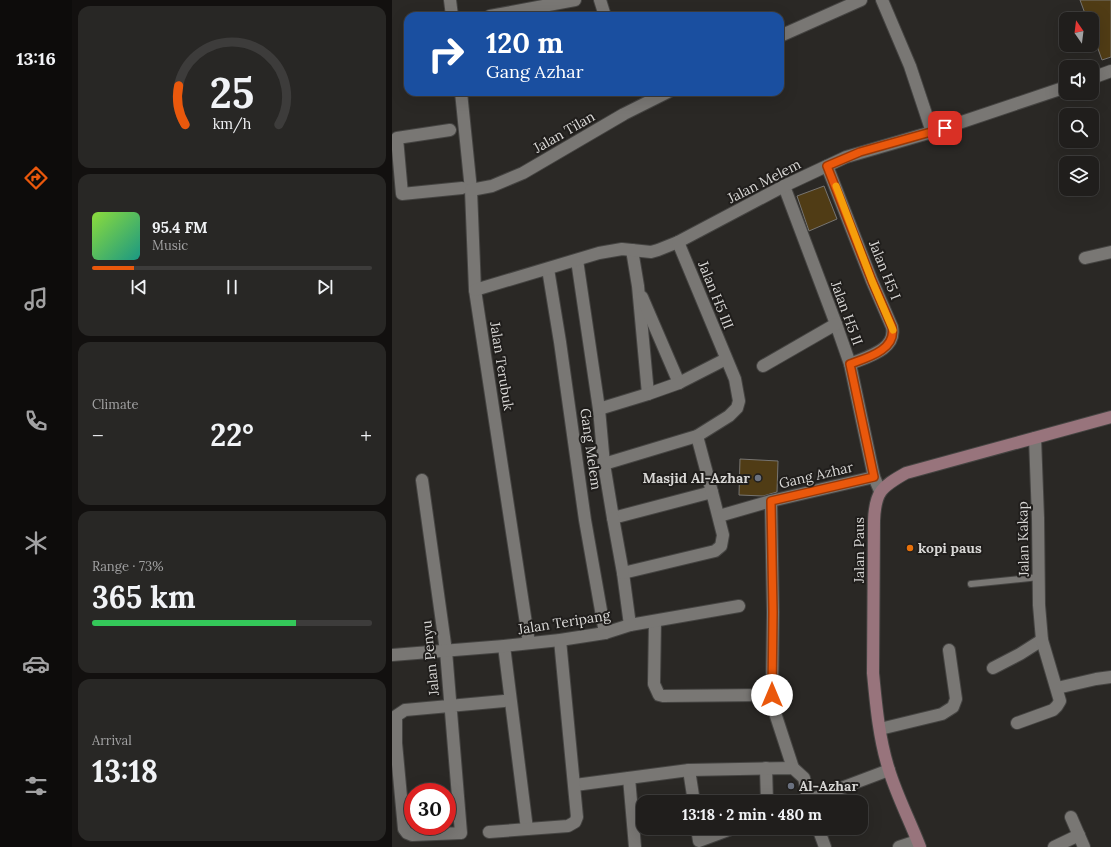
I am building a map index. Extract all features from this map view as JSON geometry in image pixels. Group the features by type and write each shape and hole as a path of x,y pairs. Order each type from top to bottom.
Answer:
{"main road":[{"path":"880,491 886,485 906,473 1111,417"},
{"name":"Jalan Paus","path":"880,491 875,506 874,521 873,673 880,729 889,770 919,844"}],"street":[{"path":"450,0 452,12"},
{"path":"511,12 575,0"},
{"path":"600,0 604,12"},
{"path":"784,34 861,0"},
{"path":"882,0 910,66 932,132"},
{"path":"1099,75 1111,71"},
{"name":"Jalan Melem","path":"475,290 610,250 622,249 651,252 658,250 678,242 784,186 860,152 932,132 1059,89"},
{"name":"Jalan Terubuk","path":"461,96 475,290 529,644"},
{"name":"Jalan Tilan","path":"397,195 492,186 524,173 624,114 660,96"},
{"path":"397,195 394,138 450,130"},
{"name":"Jalan H5 I","path":"827,166 894,333 890,343 885,347 871,356 850,364"},
{"name":"Jalan H5 II","path":"784,186 850,364 874,477 880,491"},
{"name":"Jalan H5 III","path":"678,242 735,379 739,401 737,408 729,416 697,436"},
{"path":"632,250 638,286 648,394"},
{"path":"1085,258 1111,252"},
{"path":"578,260 604,464 623,573 630,626"},
{"name":"Gang Melem","path":"548,269 560,342 585,520 605,633"},
{"path":"638,286 679,383"},
{"path":"763,366 836,324"},
{"path":"598,409 679,383 726,359"},
{"path":"604,464 697,436 724,538 721,546 715,550 623,573"},
{"name":"Jalan Kakap","path":"1017,723 1053,710 1058,706 1060,701 1042,640 1039,605 1035,438"},
{"name":"Gang Azhar","path":"719,516 771,501 874,477"},
{"name":"Jalan Penyu","path":"397,798 404,829 409,834 461,833 446,651 422,480"},
{"path":"613,518 712,492"},
{"path":"655,621 654,684 659,695 772,695 773,612 771,501"},
{"name":"Jalan Teripang","path":"392,655 529,644 560,640 605,633 630,626 739,606"},
{"path":"489,832 568,826 578,817 560,640"},
{"path":"993,668 1020,654 1042,640"},
{"path":"504,646 527,829"},
{"path":"880,729 942,714 953,707 956,699 949,650"},
{"path":"1056,688 1096,678 1111,676"},
{"path":"397,798 394,743 395,718 401,712 405,710 451,705 504,701"},
{"path":"776,716 793,768 804,778 806,795"},
{"path":"766,768 767,795"},
{"path":"575,785 689,770 793,768"},
{"path":"689,770 693,795"},
{"path":"825,795 889,770"},
{"path":"629,778 635,847"},
{"path":"1071,817 1084,847"},
{"path":"700,844 719,835"},
{"path":"821,835 825,847"},
{"path":"1054,847 1079,835"},
{"path":"899,847 919,844"}],"lane":[{"path":"971,584 1039,577"}],"building":[{"path":"1080,0 1111,0 1111,57 1102,60 1099,52 1099,12 1084,12"},
{"path":"824,186 837,219 809,231 797,196"},
{"name":"Masjid Al-Azhar","path":"740,459 778,461 777,492 763,496 739,495"}],"slow traffic":[{"path":"836,186 872,281 893,330"}],"place":[{"name":"Masjid Al-Azhar","path":"758,478"},
{"name":"kopi paus","path":"910,548"},
{"name":"Al-Azhar","path":"791,786"}],"route":[{"path":"772,695 773,612 771,501 874,477 850,364 871,356 885,347 890,343 894,333 827,166 860,152 945,128"}]}
